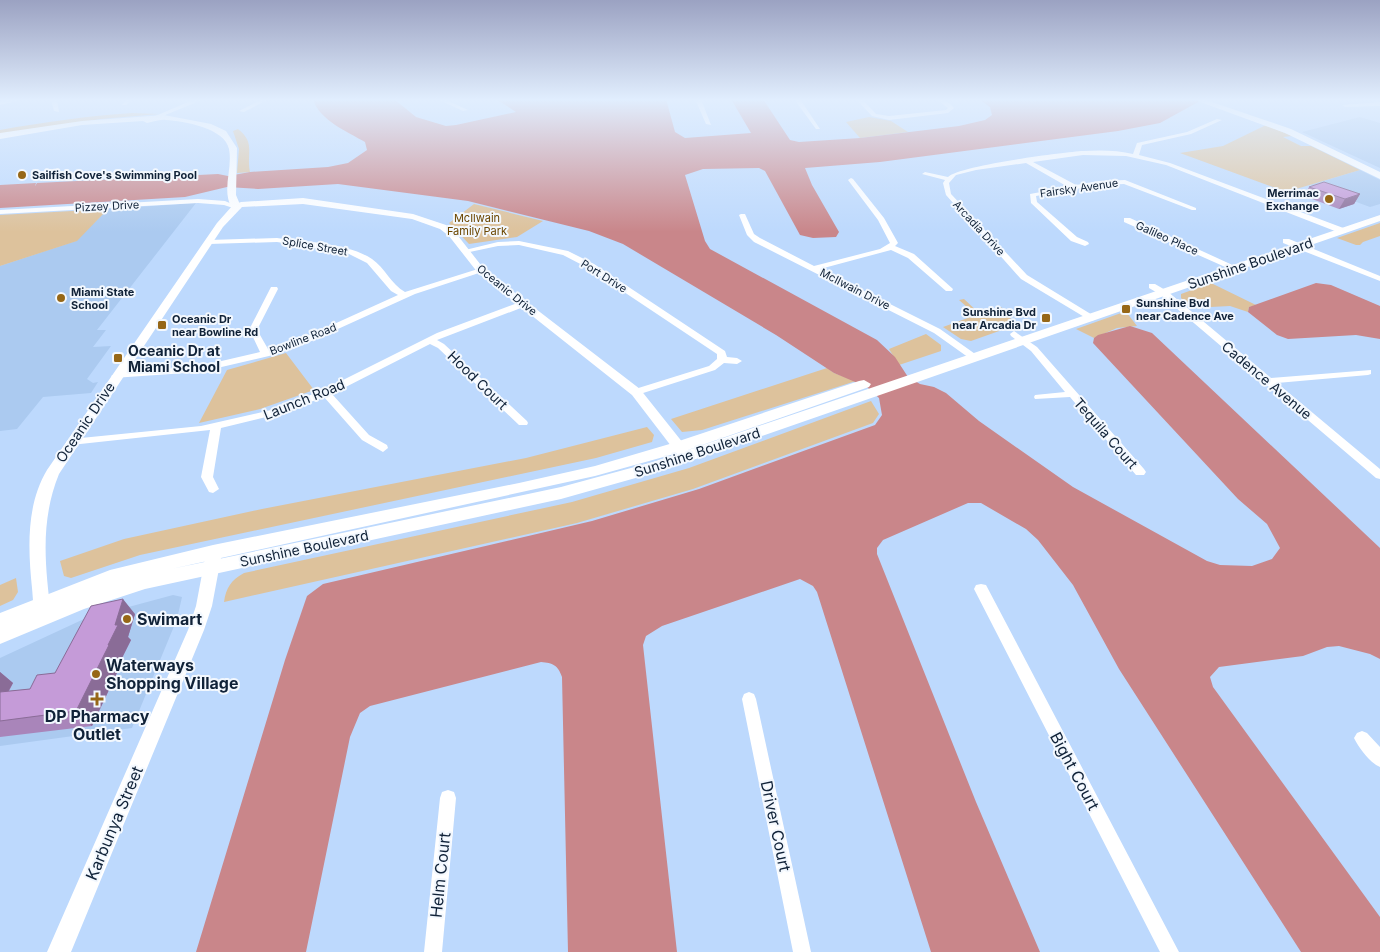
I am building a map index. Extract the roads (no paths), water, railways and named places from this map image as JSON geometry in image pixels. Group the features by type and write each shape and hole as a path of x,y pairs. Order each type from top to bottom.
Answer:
{"main road":[{"path":"230,143 233,148 231,192 236,208"},
{"path":"1313,143 1380,176"},
{"path":"1321,143 1380,171"},
{"path":"231,192 248,206"},
{"name":"Sunshine Boulevard","path":"1085,315 1152,286 1380,209"},
{"name":"Sunshine Boulevard","path":"0,636 42,610 110,577 212,560 561,493 1085,315 1164,292 1380,218"},
{"name":"Sunshine Boulevard","path":"0,620 42,610"}],"street":[{"path":"1136,156 1139,144 1142,143"},
{"path":"925,174 949,179 954,174 976,168 1083,153 1103,152 1136,156 1168,164 1343,231"},
{"path":"1027,161 1074,187"},
{"name":"Arcadia Drive","path":"949,179 946,183 948,194 1024,277 1085,315"},
{"path":"852,180 891,235 894,243 891,248"},
{"name":"Fairsky Avenue","path":"1085,244 1074,238 1031,199 1032,195 1115,181 1125,182 1194,209"},
{"name":"Pizzey Drive","path":"0,212 214,202 226,199 231,192"},
{"name":"Oceanic Drive","path":"220,226 248,206 289,201 420,218 448,230 481,271 636,392 683,452"},
{"name":"Pizzey Drive","path":"214,202 236,208"},
{"path":"236,208 248,206"},
{"name":"Oceanic Drive","path":"42,610 35,545 37,516 48,480 71,442 116,376 220,226 236,208"},
{"name":"McIIwain Drive","path":"743,216 751,235 756,240 937,331 970,354"},
{"name":"Galileo Place","path":"1127,220 1235,268"},
{"name":"Splice Street","path":"209,242 278,240 349,251 370,261 394,289 403,296"},
{"path":"1286,241 1380,279"},
{"name":"Port Drive","path":"465,251 519,242 544,247 574,257 718,349 722,353 722,360"},
{"path":"814,268 891,248 911,256 949,288"},
{"name":"Bowline Road","path":"116,376 200,369 266,354 316,336 403,296 481,271"},
{"name":"Cadence Avenue","path":"1152,286 1164,292 1380,475"},
{"path":"266,354 256,335 255,326 274,289"},
{"name":"Launch Road","path":"71,442 216,427 274,412 325,393 430,340 523,304"},
{"name":"Tequila Court","path":"1020,337 1140,472"},
{"name":"Hood Court","path":"430,340 441,346 523,424"},
{"path":"636,392 712,368 722,360 738,361"},
{"path":"1268,381 1368,372"},
{"path":"325,393 333,399 367,441 383,448"},
{"name":"Tequila Court","path":"1039,397 1071,394"},
{"path":"212,489 208,482 207,472 216,427"},
{"name":"Karbunya Street","path":"59,952 196,630 204,606 212,560"},
{"name":"Bight Court","path":"981,589 1170,952"},
{"name":"Driver Court","path":"749,699 802,952"},
{"path":"1362,738 1380,759"},
{"name":"Helm Court","path":"432,952 448,798"}],"place":[{"name":"Sailfish Cove's Swimming Pool","path":"22,175"},
{"name":"Merrimac Exchange","path":"1329,199"},
{"name":"Miami State School","path":"61,298"},
{"name":"Sunshine Bvd near Cadence Ave","path":"1126,309"},
{"name":"Sunshine Bvd near Arcadia Dr","path":"1046,318"},
{"name":"Oceanic Dr near Bowline Rd","path":"162,325"},
{"name":"Oceanic Dr at Miami School","path":"118,358"},
{"name":"Swimart","path":"127,619"},
{"name":"Waterways Shopping Village","path":"96,674"},
{"name":"DP Pharmacy Outlet","path":"97,699"}],"park label":[{"name":"McIlwain Family Park","path":"477,224"}]}
